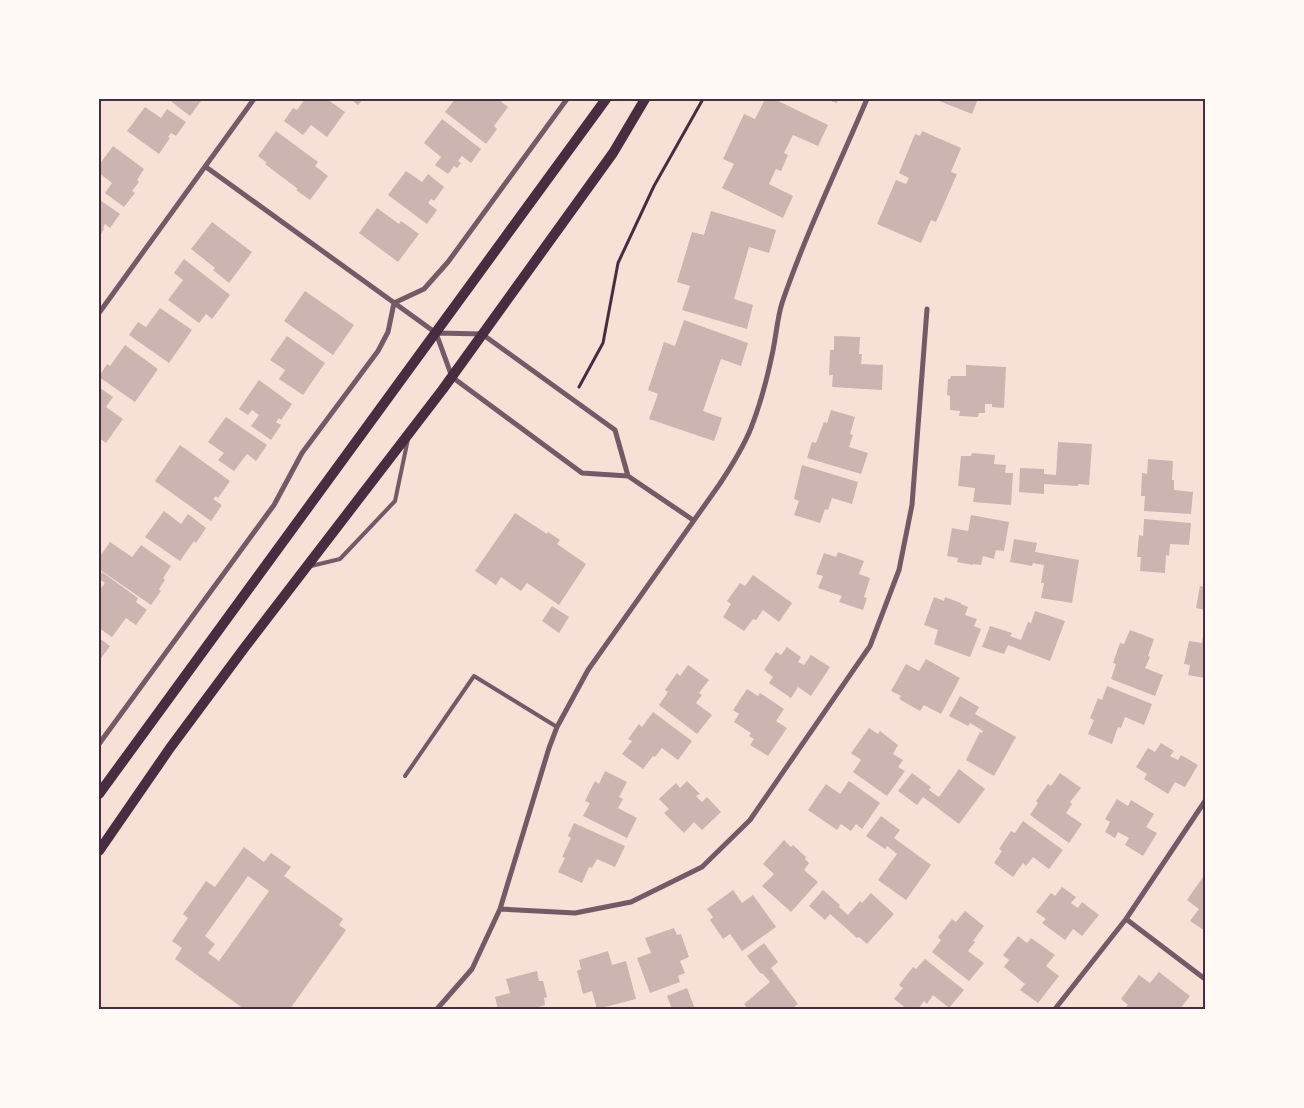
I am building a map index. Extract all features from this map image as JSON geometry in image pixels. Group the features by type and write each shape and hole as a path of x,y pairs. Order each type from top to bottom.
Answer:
{"main road":[{"path":"99,794 606,99"},
{"path":"99,850 170,748 452,377 613,154 645,99"}],"street":[{"path":"99,313 254,99"},
{"path":"394,303 424,289 448,262 567,99"},
{"path":"437,1009 472,969 500,909 557,727 588,670 735,460 751,428 772,355 781,306 798,257 816,212 841,161 867,99"},
{"path":"206,167 436,333 482,334 615,430 628,476"},
{"path":"99,744 274,505 302,453 378,351 388,332 394,303"},
{"path":"500,909 575,913 631,902 702,867 750,820 870,646 899,570 912,506 927,309"},
{"path":"436,333 452,377 582,472 628,476 693,520"},
{"path":"1055,1009 1126,918 1205,801"},
{"path":"1126,918 1205,979"}],"lane":[{"path":"306,567 340,559 395,501 409,434"},
{"path":"405,776 474,676 557,727"}],"path":[{"path":"572,399 603,343 618,263 654,186 703,99"}],"building":[{"path":"168,99 198,99 201,101 190,116"},
{"path":"305,99 327,99 345,112 327,137 311,125 303,135 284,121 293,108 297,110"},
{"path":"350,99 363,99 358,105"},
{"path":"455,99 498,99 508,107 494,126 497,129 486,144 445,112"},
{"path":"765,99 774,99 828,125 818,146 793,135 784,153 788,155 781,171 776,169 769,184 793,196 783,218 722,188 734,164 723,159 744,114 755,119"},
{"path":"825,99 839,99 837,103"},
{"path":"934,99 978,99 972,114"},
{"path":"145,107 161,118 167,109 186,122 176,136 171,133 168,137 170,138 159,154 127,131"},
{"path":"442,119 481,149 471,163 462,156 458,161 461,163 457,168 454,166 448,174 435,165 441,157 424,143"},
{"path":"276,131 318,162 315,166 328,176 310,200 265,164 267,163 258,156"},
{"path":"922,131 961,148 951,172 957,174 936,222 931,220 921,243 877,224 896,180 906,184 909,178 899,173 915,134 920,136"},
{"path":"113,146 144,169 137,180 139,182 132,191 135,193 124,207 105,193 112,183 99,173 99,165"},
{"path":"406,171 422,182 428,174 444,187 434,201 431,199 428,203 437,210 427,224 388,195"},
{"path":"100,200 120,214 110,228 105,224 99,237"},
{"path":"377,208 399,224 401,221 419,234 398,262 359,233"},
{"path":"711,211 776,230 769,253 749,247 734,299 753,305 747,329 682,310 690,286 677,282 692,232 704,235"},
{"path":"212,222 252,252 229,283 213,270 215,268 191,249"},
{"path":"184,259 230,295 212,319 206,314 199,323 168,300 183,280 174,273"},
{"path":"305,291 354,325 333,355 284,321"},
{"path":"160,308 192,330 169,363 129,335 138,322 146,327"},
{"path":"684,320 748,343 741,366 721,359 703,411 722,418 714,441 649,419 658,394 648,390 664,342 675,346"},
{"path":"287,336 325,363 303,395 279,379 285,370 270,360"},
{"path":"834,336 860,337 859,354 862,354 861,364 883,365 882,390 832,387 833,375 829,375 830,350 834,350"},
{"path":"125,345 158,369 135,402 99,377 107,364 110,366"},
{"path":"966,365 1006,367 1004,408 985,404 985,413 979,413 978,417 959,416 960,411 950,410 950,396 947,395 948,379 951,376 966,376"},
{"path":"259,380 292,404 281,420 279,418 276,422 281,425 271,440 251,426 259,415 252,410 248,415 239,409"},
{"path":"99,387 113,397 106,407 123,419 106,443 99,438"},
{"path":"831,410 855,417 850,434 853,435 849,447 868,453 861,474 807,458 812,442 816,443 824,422 827,423"},
{"path":"226,417 267,445 256,461 247,454 234,471 218,460 224,453 208,442"},
{"path":"1058,442 1092,444 1089,485 1044,484 1044,494 1019,492 1020,468 1044,469 1044,474 1056,475"},
{"path":"180,445 230,481 218,498 216,496 213,499 222,505 211,521 155,481"},
{"path":"972,453 995,455 994,464 1006,465 1005,473 1013,473 1011,505 973,502 975,488 958,486 961,456 971,456"},
{"path":"1148,459 1173,461 1172,480 1174,480 1174,490 1193,492 1191,514 1144,511 1145,496 1141,496 1142,473 1147,474"},
{"path":"802,465 858,482 852,504 832,498 828,510 825,509 820,523 794,515 799,501 794,499"},
{"path":"164,511 181,524 188,514 206,528 180,561 145,537"},
{"path":"515,513 547,534 548,532 560,540 557,544 586,564 559,605 527,583 521,591 501,577 496,585 475,571"},
{"path":"971,515 1009,522 1004,551 996,550 994,559 983,556 981,565 957,562 958,558 947,556 952,528 968,531"},
{"path":"1144,519 1191,523 1189,545 1170,544 1169,556 1166,555 1165,573 1140,571 1141,557 1137,557 1139,535 1143,536"},
{"path":"1014,539 1037,543 1035,552 1079,560 1072,603 1041,598 1044,583 1041,583 1044,565 1033,563 1032,566 1010,562"},
{"path":"110,542 132,557 141,545 171,566 163,578 165,580 159,589 161,591 151,605 99,569 99,558"},
{"path":"838,552 864,561 859,574 870,578 864,597 867,598 863,610 839,602 842,596 818,588 823,576 816,574 824,553 836,557"},
{"path":"102,572 138,598 136,602 147,610 136,625 126,618 112,637 99,628 99,591 105,583 99,579"},
{"path":"753,575 792,603 779,622 763,610 756,620 753,619 744,631 723,617 731,604 727,601 740,583 745,586"},
{"path":"1200,586 1205,587 1205,610 1196,608"},
{"path":"934,597 944,601 945,597 961,603 968,607 965,615 977,619 974,626 981,629 970,657 934,644 938,630 924,625"},
{"path":"552,606 569,617 559,633 542,621"},
{"path":"1035,611 1065,621 1050,661 1008,645 1004,654 982,647 990,626 1012,633 1010,636 1021,640 1028,622 1031,623"},
{"path":"1130,630 1154,639 1148,656 1150,657 1145,668 1163,675 1155,696 1111,679 1116,664 1113,663 1120,643 1124,644"},
{"path":"1203,636 1205,637 1205,678 1188,675 1190,665 1184,664 1189,641 1202,643"},
{"path":"99,638 110,646 99,661"},
{"path":"787,647 801,657 798,662 804,665 811,655 830,667 811,696 798,687 791,698 769,683 773,677 764,670 776,652 781,655"},
{"path":"926,659 960,678 941,714 924,705 920,711 899,699 901,696 891,691 906,664 919,671"},
{"path":"688,665 709,680 699,693 702,695 696,703 712,715 697,734 659,705 668,692 665,690 677,673 680,676"},
{"path":"1107,686 1152,704 1144,725 1125,717 1121,728 1118,727 1112,744 1088,734 1094,720 1090,718 1098,698 1102,700"},
{"path":"747,689 758,696 760,693 784,709 776,721 787,728 768,756 750,745 754,739 749,736 751,733 734,722 739,714 733,710"},
{"path":"960,696 979,707 975,714 1016,737 994,776 966,760 980,732 982,733 983,731 970,723 968,726 949,716"},
{"path":"653,712 692,741 678,760 662,748 643,769 622,754 632,741 628,739 639,724 642,727"},
{"path":"869,728 878,734 880,731 898,745 893,754 903,760 898,767 905,771 887,796 853,772 861,760 851,753"},
{"path":"1161,743 1174,751 1170,756 1178,760 1181,755 1198,765 1185,787 1175,782 1168,794 1144,779 1147,774 1136,767 1148,748 1155,752"},
{"path":"959,769 985,789 959,824 923,797 917,805 898,791 912,773 931,787 929,790 939,797"},
{"path":"605,771 627,782 619,797 623,799 618,808 637,818 627,838 583,816 590,803 585,801 595,781 599,784"},
{"path":"1060,773 1081,788 1070,802 1072,804 1066,813 1082,824 1069,843 1030,815 1038,803 1036,801 1048,784 1051,786"},
{"path":"687,781 700,794 696,796 702,802 707,797 721,812 702,830 694,822 684,833 664,813 669,809 659,799 676,783 680,788"},
{"path":"849,781 880,803 862,829 856,824 851,831 841,824 837,830 808,810 826,784 840,794"},
{"path":"1117,799 1128,806 1131,800 1154,814 1146,827 1157,833 1143,856 1125,845 1129,838 1118,832 1115,838 1105,832 1110,822 1105,819"},
{"path":"881,816 900,830 894,838 931,865 906,900 878,880 897,854 887,846 885,849 866,836"},
{"path":"1023,821 1063,850 1049,869 1033,857 1026,866 1023,863 1013,877 994,863 1002,851 999,849 1011,831 1015,833"},
{"path":"574,823 625,846 615,867 597,859 592,868 589,867 582,883 558,872 565,858 562,857 571,838 568,836"},
{"path":"784,840 791,847 793,845 806,857 805,859 809,863 804,870 818,882 791,912 762,886 774,874 763,864"},
{"path":"244,847 264,862 271,853 291,867 284,876 343,919 339,925 346,930 290,1009 244,1009 175,959 182,948 172,941 188,918 183,914 206,881 215,887","holes":["248,876 269,891 219,961 208,953 215,944 205,936"]},
{"path":"1205,874 1205,931 1190,921 1199,909 1187,900"},
{"path":"1062,887 1076,897 1071,903 1078,908 1082,902 1099,915 1082,936 1073,929 1065,940 1042,923 1046,919 1036,912 1051,893 1055,896"},
{"path":"733,890 742,903 753,895 776,927 742,951 730,934 723,939 710,920 713,917 707,909"},
{"path":"823,890 848,915 860,901 862,903 871,893 894,914 867,944 859,937 857,938 830,914 825,920 809,906"},
{"path":"965,911 984,926 968,951 984,963 969,981 932,952 941,940 938,937 952,919 956,922"},
{"path":"674,928 677,935 681,934 689,957 680,961 685,973 678,976 680,982 650,993 637,958 651,953 645,938"},
{"path":"1018,936 1027,943 1031,938 1055,955 1046,966 1059,976 1038,1003 1020,990 1025,984 1004,967 1009,960 1003,955"},
{"path":"764,943 778,962 771,968 798,1004 791,1009 748,1009 744,1004 770,982 747,956"},
{"path":"608,951 612,965 626,961 636,999 597,1009 592,991 583,994 577,971 581,969 579,960"},
{"path":"925,959 964,990 949,1008 933,995 927,1004 924,1001 918,1009 907,1009 894,999 903,988 899,985 913,967 916,969"},
{"path":"537,971 539,981 543,981 547,997 544,998 545,1005 538,1007 539,1009 498,1009 495,997 510,993 506,979"},
{"path":"1159,972 1190,996 1180,1009 1125,1008 1128,1005 1121,999 1139,975 1150,983"},
{"path":"687,988 695,1009 672,1009 667,996"}]}
